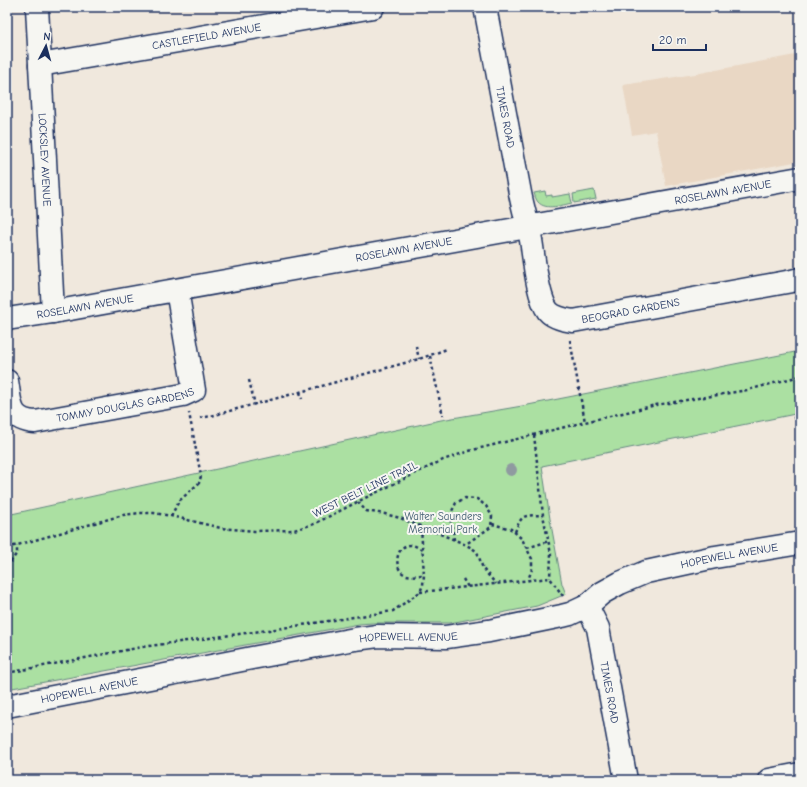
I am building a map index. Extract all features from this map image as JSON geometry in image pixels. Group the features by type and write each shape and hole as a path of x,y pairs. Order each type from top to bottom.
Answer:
{"street":[{"name":"LOCKSLEY AVENUE","path":"37,7 54,312"},
{"name":"CASTLEFIELD AVENUE","path":"40,65 373,7"},
{"name":"TIMES ROAD","path":"485,7 521,201 528,227"},
{"name":"ROSELAWN AVENUE","path":"7,319 54,312 800,178"},
{"name":"BEOGRAD GARDENS","path":"528,227 539,288 543,301 549,312 566,320 573,321 800,279"},
{"name":"TOMMY DOUGLAS GARDENS","path":"7,381 11,407 14,414 26,421 35,422 183,394 194,390 177,290"},
{"name":"HOPEWELL AVENUE","path":"7,706 355,639 378,636 446,638 489,631 570,614 587,606 602,593 620,583 646,572 715,557 800,543"},
{"name":"TIMES ROAD","path":"587,606 598,628 626,780"},
{"path":"769,780 800,774"}],"path":[{"path":"569,333 585,422"},
{"path":"416,346 419,359"},
{"path":"200,418 255,405 430,356 447,349"},
{"path":"430,356 443,416"},
{"name":"WEST BELT LINE TRAIL","path":"7,548 123,515 140,513 154,513 171,516 221,528 254,531 294,530 318,522 443,460 469,451 585,422 656,406 748,390 800,376"},
{"path":"249,380 255,405"},
{"path":"300,392 302,399"},
{"path":"171,516 179,501 199,483 201,476 189,411"},
{"path":"793,418 800,417"},
{"path":"534,435 543,515 551,554 550,578 564,596"},
{"path":"454,540 450,519 456,503 465,498 477,498 486,506 492,516 492,524 491,527 466,544"},
{"path":"358,502 366,511 400,518 466,544 476,551 483,569 496,584"},
{"path":"515,532 520,520 524,517 543,515"},
{"path":"492,524 511,529 522,539 532,559 532,569 528,580"},
{"path":"420,592 423,585 424,575 421,527"},
{"path":"527,548 549,541"},
{"path":"423,550 413,545 405,546 399,552 398,562 399,569 404,574 408,576 424,575"},
{"path":"7,568 17,553 17,546"},
{"path":"7,673 142,647 276,629 392,611 420,592 550,578"},
{"path":"463,579 468,587"}],"shaded area":[{"path":"800,54 800,161 666,186 656,131 632,135 623,85 695,74"}],"green space":[{"path":"594,190 596,199 574,203 573,194"},
{"path":"545,191 546,196 552,195 552,197 570,194 572,203 554,207 541,205 534,193"},
{"name":"Walter Saunders Memorial Park","path":"800,351 800,413 542,466 562,584 566,594 537,606 450,623 359,624 7,689 7,515 441,420 528,405"}]}
